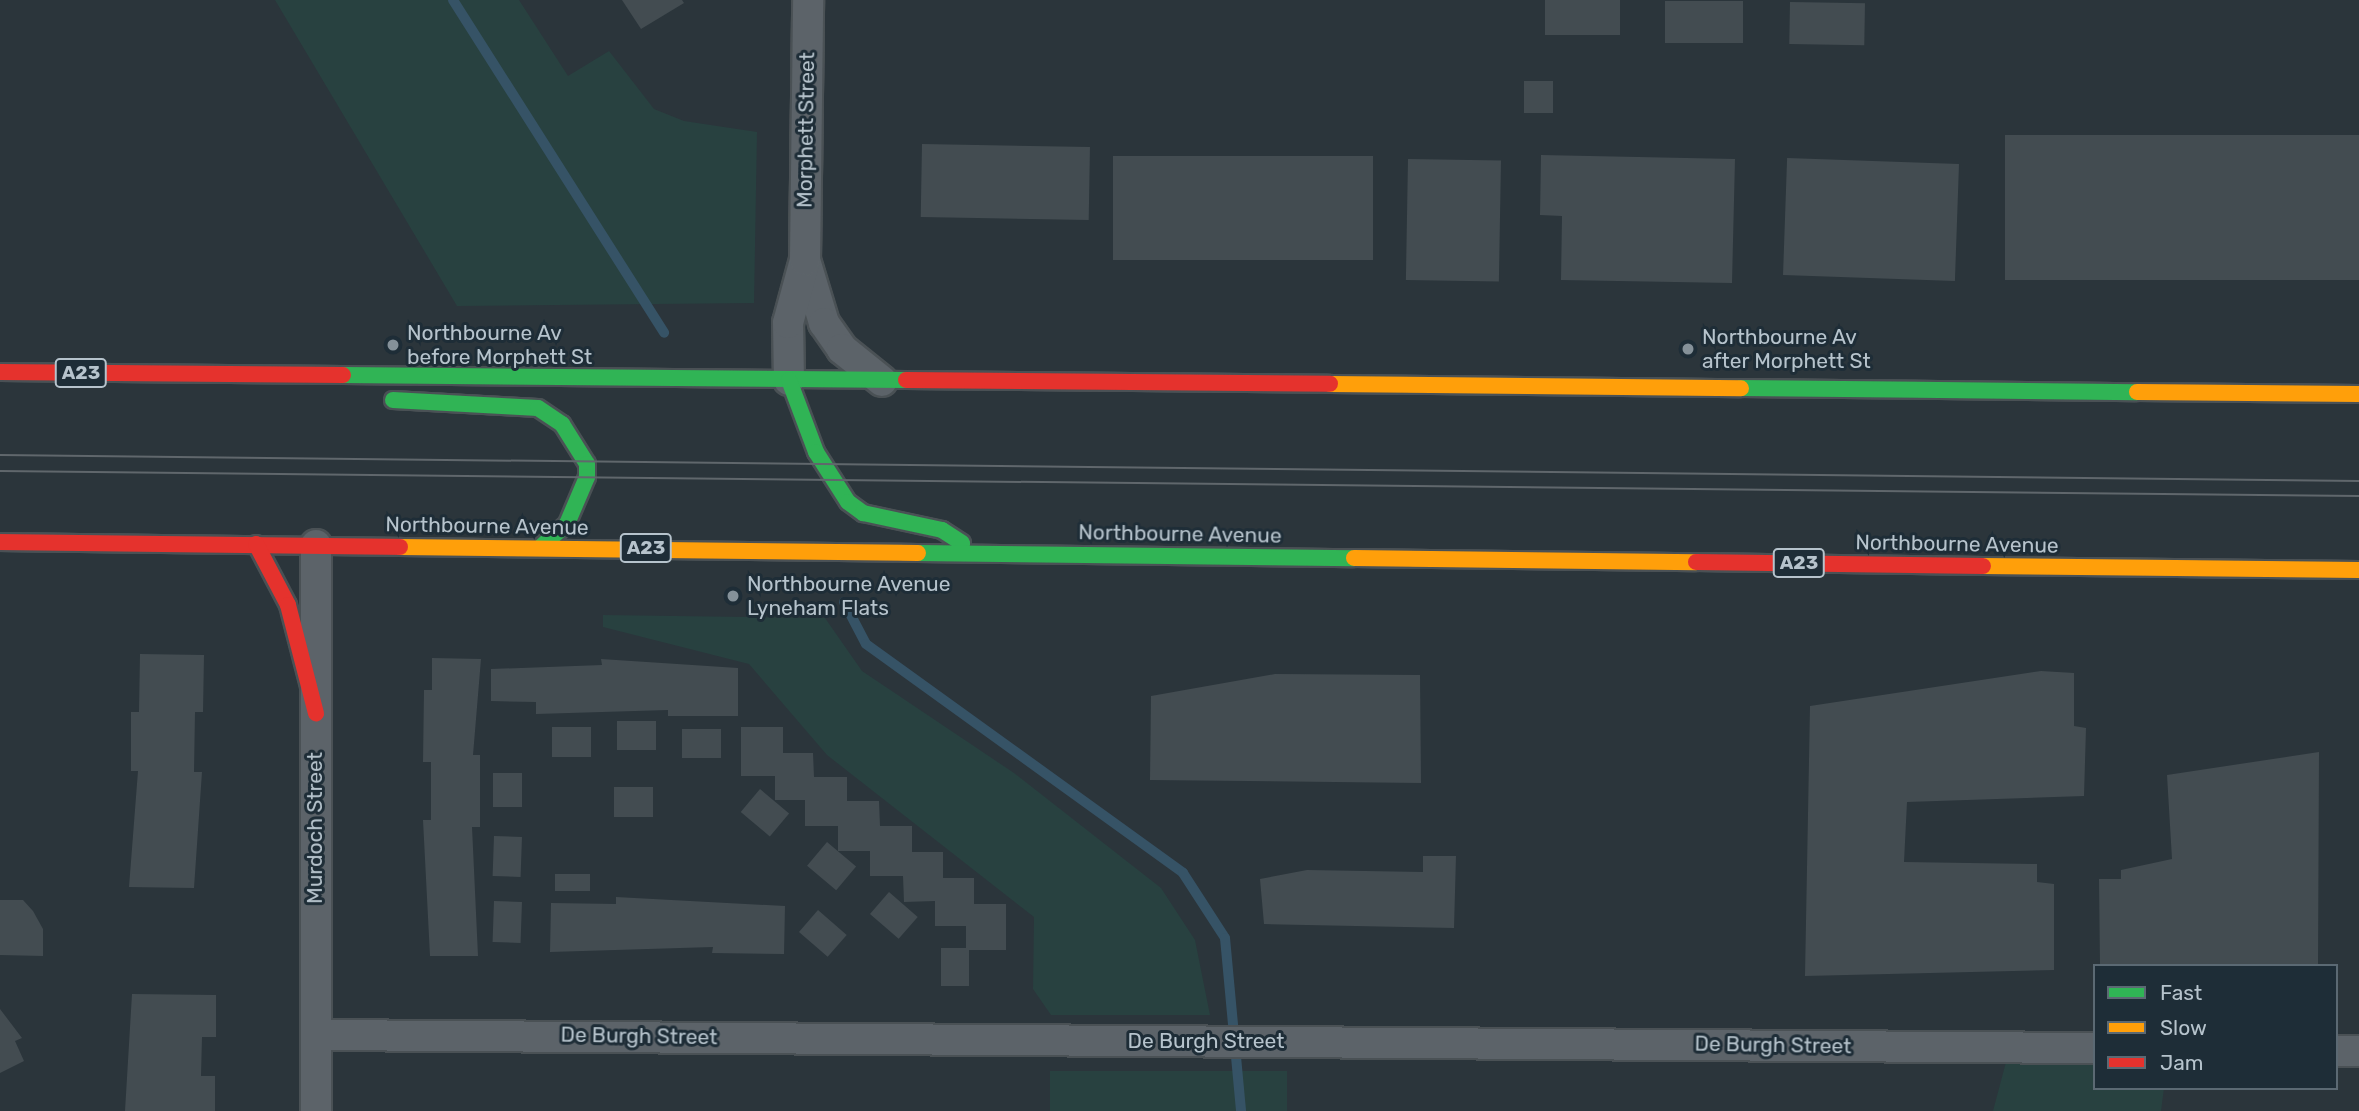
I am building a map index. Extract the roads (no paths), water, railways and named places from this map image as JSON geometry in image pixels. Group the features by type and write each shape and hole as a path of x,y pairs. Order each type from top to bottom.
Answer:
{"highway":[{"name":"A23","path":"0,372 2359,394"},
{"path":"162,374 338,394"},
{"path":"789,380 816,453 848,502 863,513 942,530 975,551"},
{"path":"379,398 538,408 562,424 587,464 587,477 568,524 541,547"},
{"name":"Northbourne Avenue","path":"0,542 975,551 2359,570"},
{"path":"256,544 289,605 316,713"}],"street":[{"name":"Morphett Street","path":"789,380 788,323 805,260 808,0"},
{"name":"Morphett Street","path":"805,260 824,323 842,349 882,381"},
{"name":"Murdoch Street","path":"316,545 316,1111"},
{"name":"De Burgh Street","path":"317,1035 2093,1048"},
{"path":"2338,1051 2359,1051"}],"waterway":[{"path":"453,0 664,333"},
{"path":"844,602 866,644 1183,873 1225,938 1241,1111"}],"tram line":[{"path":"0,455 2359,481"},
{"path":"0,471 2359,496"}],"place":[{"name":"Northbourne Av before Morphett St","path":"393,345"},
{"name":"Northbourne Av after Morphett St","path":"1688,349"},
{"name":"Northbourne Avenue Lyneham Flats","path":"733,596"}]}
